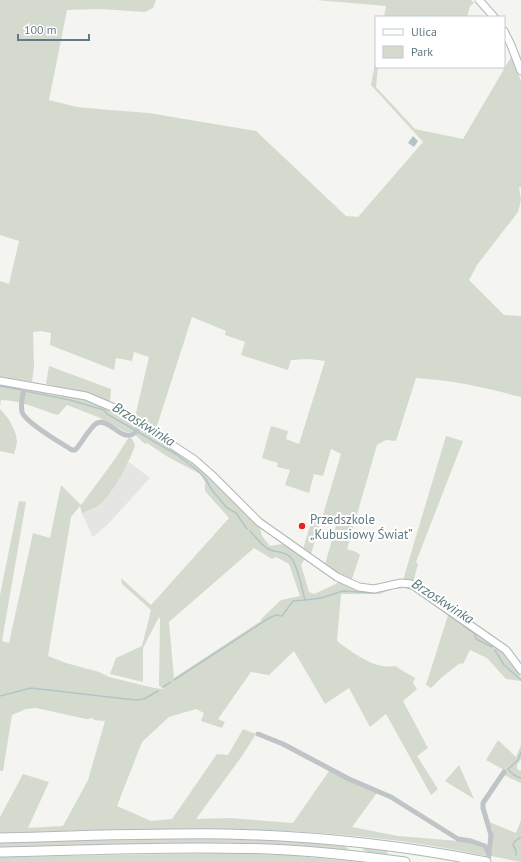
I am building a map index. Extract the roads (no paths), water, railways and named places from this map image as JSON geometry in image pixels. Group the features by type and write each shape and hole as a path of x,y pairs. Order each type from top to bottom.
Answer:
{"highway":[{"path":"0,838 227,834 325,839 488,859"},
{"path":"0,852 185,848 256,849 325,853 405,862"}],"street":[{"path":"479,0 493,16"},
{"path":"505,33 521,71"},
{"path":"0,381 24,389 86,396 119,410 137,429 195,460 259,522 337,577 359,587 374,589 401,583 411,584 506,650 521,670"},
{"path":"24,389 21,402 23,413 26,418 36,427 72,450 77,448 92,427 97,423 107,425 129,435 137,429"},
{"path":"258,734 289,747 349,779 391,797 458,839 471,841 485,846 488,859"},
{"path":"488,859 491,835 483,808 483,803 504,772"}],"waterway":[{"name":"Brzoskwinka","path":"0,386 22,390"},
{"name":"Brzoskwinka","path":"25,391 70,400 104,410 107,414 135,430"},
{"name":"Brzoskwinka","path":"138,432 177,455 197,470 205,478 212,490 226,507 236,513 247,529"},
{"name":"Brzoskwinka","path":"250,531 268,549 288,555 291,558 298,572 305,600 321,598 343,591 374,593 383,590"},
{"name":"Brzoskwinka","path":"404,587 412,589"},
{"path":"174,680 269,618 276,615 282,616 293,601 305,600"},
{"name":"Brzoskwinka","path":"438,607 475,634 476,639 492,647"},
{"name":"Brzoskwinka","path":"495,650 504,665 521,680"},
{"path":"163,687 171,682"},
{"path":"0,696 31,688 135,700 144,699 158,691"},
{"name":"Brzoskwinka","path":"521,752 518,760 508,769 514,775 521,778"},
{"name":"Brzoskwinka","path":"516,855 516,850 513,845 514,842 521,837"}],"place":[{"name":"Przedszkole „Kubusiowy Świat”","path":"302,526"}]}
